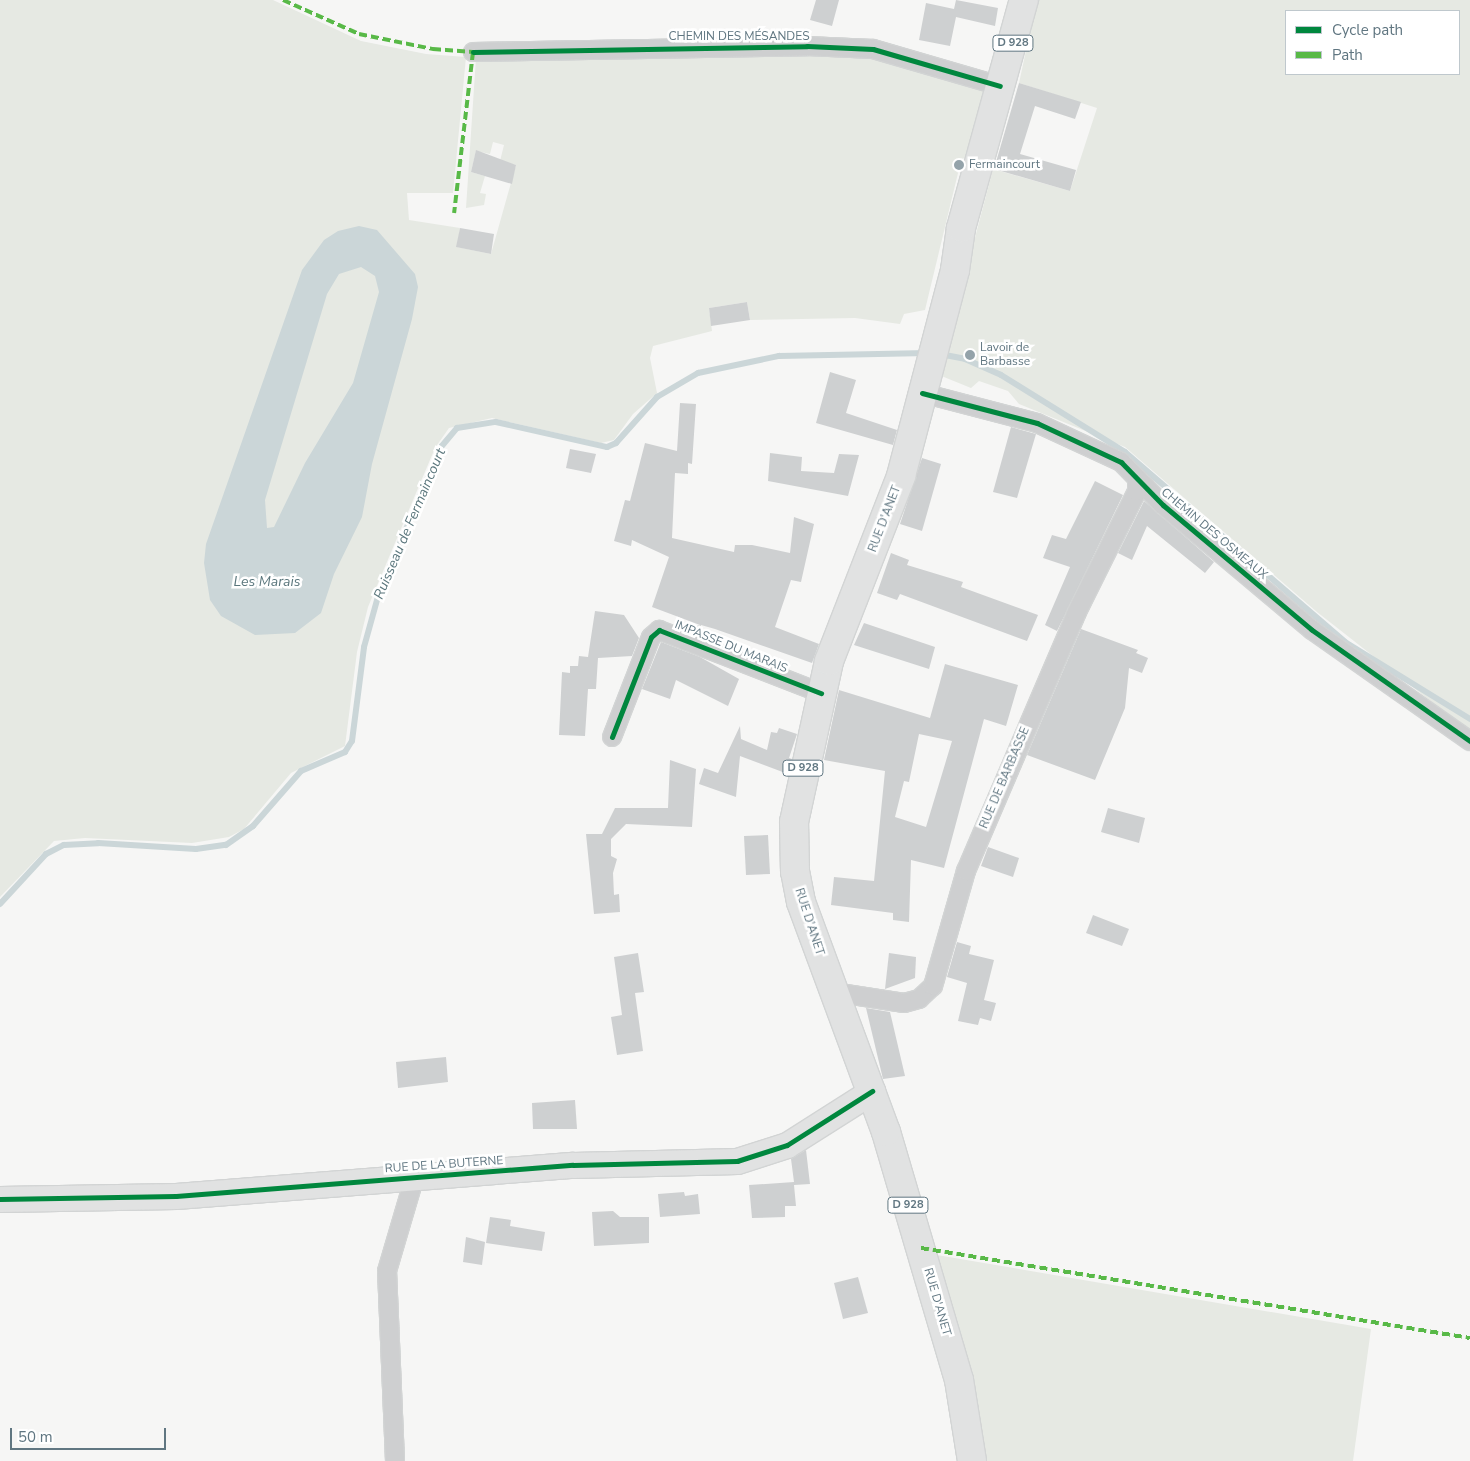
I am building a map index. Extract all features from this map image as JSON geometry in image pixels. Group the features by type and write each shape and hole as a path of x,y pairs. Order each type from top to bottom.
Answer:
{"main road":[{"name":"RUE D'ANET","path":"972,1461 959,1380 847,1033 801,902 793,856 796,797 829,660 894,499 934,340 944,315 960,235 1024,0"},
{"name":"RUE D'ANET","path":"867,1095 963,1461"}],"street":[{"name":"CHEMIN DES MÉSANDES","path":"473,52 797,46 872,49 1000,86"},
{"name":"CHEMIN DES OSMEAUX","path":"924,382 994,410 1069,434 1121,462 1137,480 1312,630 1470,741"},
{"name":"RUE DE BARBASSE","path":"833,992 904,1003 919,999 933,986 966,871 1083,598 1137,491 1137,480"},
{"name":"IMPASSE DU MARAIS","path":"612,737 651,637 659,630 821,693"},
{"name":"RUE DE LA BUTERNE","path":"0,1199 176,1196 573,1165 737,1161 787,1145 867,1095"},
{"path":"395,1461 386,1300 393,1244 416,1176"}],"shaded area":[{"path":"0,0 273,0 361,41 426,54 466,57 453,193 407,193 409,220 460,228 457,247 491,254 516,165 500,161 504,145 493,142 490,154 476,151 471,172 485,176 480,193 486,194 484,205 466,208 476,58 785,52 879,57 985,92 967,158 958,159 955,169 958,173 925,310 904,314 900,324 855,318 750,320 747,302 709,308 712,331 653,346 650,358 657,393 633,414 614,440 601,443 492,418 449,428 435,448 368,607 357,652 345,746 291,773 244,829 229,837 192,843 85,838 54,841 0,897"},
{"path":"1037,0 1470,0 1470,732 1317,612 1125,447 1019,404 1008,391 979,381 971,388 939,375 993,169 1070,191 1097,108 1019,83"},
{"path":"931,1254 1371,1329 1353,1461 981,1461"}],"water":[{"name":"Les Marais","path":"359,226 377,230 415,274 418,287 412,319 372,464 362,517 334,574 321,613 295,633 255,635 221,616 210,600 204,563 206,544 302,270 324,240 338,231","holes":["361,267 375,276 379,292 353,383 305,463 274,527 267,528 265,500 327,294 339,274"]}],"building":[{"path":"816,0 839,0 832,26 810,20"},
{"path":"956,0 998,8 995,26 956,17 950,46 919,40 926,3 954,9"},
{"path":"1019,83 1081,102 1075,119 1035,106 1020,154 1076,170 1070,191 994,169"},
{"path":"476,150 516,165 512,184 471,172"},
{"path":"460,228 494,234 491,254 456,247"},
{"path":"747,302 750,320 711,326 709,308"},
{"path":"830,372 856,380 846,413 897,430 893,445 816,423"},
{"path":"680,403 696,404 692,464 688,463 688,474 675,473 672,538 734,552 735,545 752,545 790,553 794,517 814,524 801,582 791,580 775,627 819,644 812,663 701,625 698,634 685,629 700,625 652,607 669,557 632,540 631,546 614,541 625,500 630,501 645,443 677,451"},
{"path":"1011,427 1036,434 1017,498 993,492"},
{"path":"570,449 596,454 591,473 566,468"},
{"path":"770,453 802,457 801,471 834,473 839,454 859,455 848,496 768,481"},
{"path":"922,458 941,464 922,531 900,524"},
{"path":"1095,481 1123,495 1057,631 1045,625 1070,567 1043,558 1052,535 1066,539"},
{"path":"1144,501 1214,562 1205,573 1147,526 1132,560 1118,553"},
{"path":"891,553 909,560 907,565 963,582 961,587 1038,615 1027,641 900,594 897,600 877,593"},
{"path":"595,611 624,615 639,638 632,656 598,658 596,689 588,689 585,736 559,735 562,672 570,673 570,666 578,666 579,656 588,657"},
{"path":"864,623 935,647 929,669 854,645"},
{"path":"1081,629 1138,650 1136,653 1148,658 1142,673 1129,668 1125,708 1095,780 1027,755"},
{"path":"661,642 700,657 739,679 728,706 676,680 670,699 642,689"},
{"path":"945,664 1018,685 1006,726 984,719 944,868 911,860 909,922 893,920 893,913 831,905 834,877 874,881 885,771 824,760 839,690 930,718","holes":["919,734 952,741 926,827 895,817 904,781 909,782"]},
{"path":"740,726 741,739 767,750 771,732 777,733 779,728 797,734 789,758 792,759 788,774 740,756 736,797 699,784 704,768 718,773"},
{"path":"670,760 696,769 692,827 626,824 611,839 611,856 617,859 613,873 614,895 619,894 620,912 594,914 586,834 602,834 615,808 668,808"},
{"path":"1108,808 1145,818 1139,843 1101,832"},
{"path":"768,835 770,874 746,875 744,836"},
{"path":"988,847 1019,858 1013,877 981,866"},
{"path":"1093,915 1129,929 1122,946 1086,933"},
{"path":"957,942 971,946 969,954 994,960 984,1000 996,1003 991,1021 980,1018 978,1025 958,1021 967,983 947,977"},
{"path":"638,953 644,992 635,993 643,1051 617,1055 611,1017 622,1015 614,957"},
{"path":"889,953 916,957 915,978 885,989"},
{"path":"866,1008 890,1012 905,1076 883,1079"},
{"path":"446,1057 448,1082 398,1088 396,1062"},
{"path":"575,1100 577,1129 533,1129 532,1103"},
{"path":"806,1150 810,1184 794,1185 796,1206 785,1206 785,1217 752,1218 749,1185 794,1182 791,1159"},
{"path":"684,1192 685,1196 698,1194 700,1214 660,1217 658,1194"},
{"path":"613,1211 620,1217 649,1217 649,1243 594,1246 592,1212"},
{"path":"490,1217 511,1220 510,1226 545,1232 542,1251 486,1243"},
{"path":"466,1237 485,1242 482,1265 463,1262"},
{"path":"858,1277 868,1313 843,1319 834,1283"}],"waterway":[{"name":"Ruisseau de Fermaincourt","path":"0,904 46,854 64,845 98,843 196,849 226,845 253,826 301,771 345,752 352,741 364,647 379,593 441,447 457,428 496,422 607,447 616,443 657,397 698,373 779,356 928,353"},
{"name":"Ruisseau de Fermaincourt","path":"940,354 965,359 1001,375 1125,452 1345,642 1470,719"}],"marked path":[{"path":"283,0 359,34 433,49 473,52 454,213"},
{"path":"921,1248 1470,1338"}],"cycle path":[{"path":"473,52 807,46 873,49 1000,86"},
{"path":"922,393 1037,423 1121,462 1163,505 1312,630 1470,741"},
{"path":"612,737 651,637 659,630 821,693"},
{"path":"0,1199 176,1196 573,1165 737,1161 787,1145 872,1091"}],"place":[{"name":"Fermaincourt","path":"959,165"},
{"name":"Lavoir de Barbasse","path":"970,355"}]}
